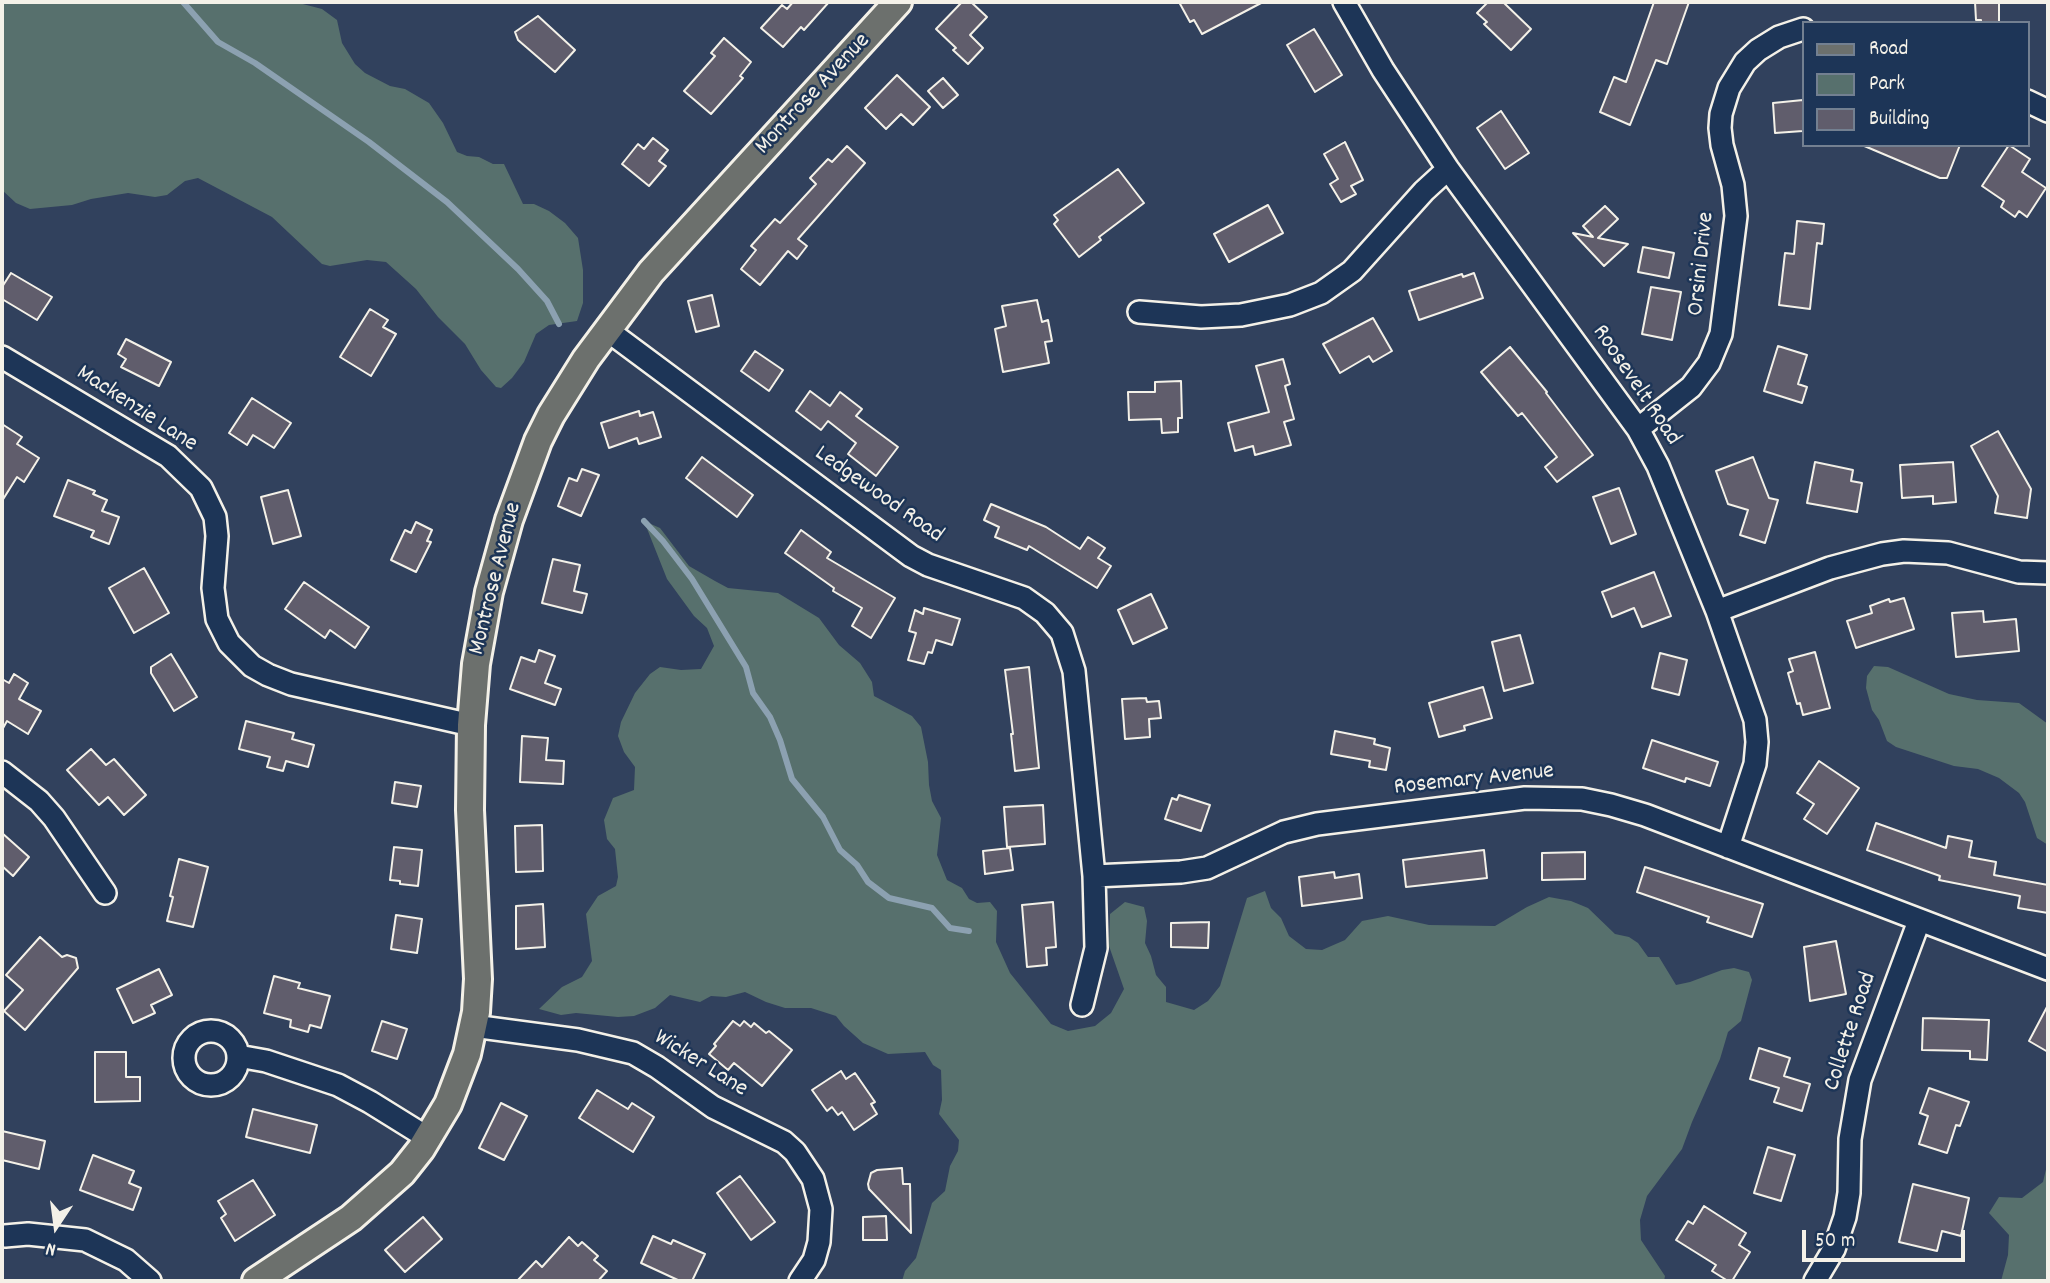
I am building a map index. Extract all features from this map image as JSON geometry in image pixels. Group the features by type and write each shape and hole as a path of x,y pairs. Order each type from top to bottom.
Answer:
{"main road":[{"name":"Montrose Avenue","path":"257,1281 370,1203 402,1173 428,1138 448,1104 467,1054 478,979 470,810 471,725 476,664 483,617 513,507 551,415 607,330 651,272 898,2"}],"street":[{"name":"Roosevelt Road","path":"1344,2 1448,169 1638,429 1658,466 1717,611 1753,709 1757,731 1755,764 1728,847"},
{"name":"Orsini Drive","path":"1638,429 1696,382 1710,363 1721,334 1736,216 1733,185 1720,128 1729,88 1745,62 1758,50 1779,37 1801,30"},
{"path":"2029,102 2048,111"},
{"path":"1139,312 1200,317 1241,315 1290,306 1321,293 1352,271 1424,191 1448,169"},
{"name":"Ledgewood Road","path":"607,330 911,556 928,565 1024,598 1035,604 1054,622 1068,645 1074,671 1094,876 1096,954 1082,1006"},
{"name":"Mackenzie Lane","path":"2,357 168,456 201,488 215,517 217,536 213,588 216,619 229,643 252,666 268,676 291,684 471,725"},
{"path":"1717,611 1830,568 1904,551 1948,553 2020,572 2048,573"},
{"path":"2,772 38,801 54,818 104,893"},
{"name":"Rosemary Avenue","path":"1094,876 1194,871 1219,864 1274,836 1295,829 1525,798 1582,799 1611,804 2048,969"},
{"name":"Collette Road","path":"1815,1281 1834,1249 1845,1217 1849,1193 1850,1139 1860,1080 1919,921"},
{"name":"Wicker Lane","path":"473,1026 578,1040 632,1053 657,1067 713,1107 784,1142 795,1152 813,1179 821,1209 819,1242 814,1259 800,1281"},
{"path":"238,1056 266,1061 338,1085 428,1138"},
{"path":"5,1236 29,1234 85,1240 126,1260 150,1281"}],"green space":[{"path":"2,2 295,2 322,9 337,20 342,43 355,64 365,73 390,86 405,89 429,103 443,123 457,152 479,157 493,164 504,164 523,204 534,204 549,211 565,223 578,238 583,270 583,303 577,321 549,325 536,334 524,362 512,378 501,388 496,387 481,370 465,344 438,317 416,289 386,262 367,260 330,266 322,264 272,217 198,178 185,181 167,195 155,197 128,193 72,205 30,209 16,203 2,190"},
{"path":"644,521 660,528 689,566 715,581 728,588 778,593 819,618 839,645 860,663 872,682 874,696 912,716 921,727 932,801 941,818 937,855 947,880 962,888 969,899 977,903 990,902 997,911 996,942 1010,973 1051,1024 1068,1031 1095,1026 1111,1013 1124,989 1109,946 1110,914 1125,902 1144,907 1147,921 1145,943 1156,975 1166,987 1166,1002 1194,1010 1208,1001 1220,986 1247,898 1265,891 1271,908 1281,918 1289,936 1306,949 1322,950 1345,940 1362,921 1388,916 1429,925 1495,926 1549,897 1571,901 1588,908 1615,934 1629,937 1638,943 1648,957 1659,957 1676,985 1722,970 1734,968 1749,972 1752,980 1741,1021 1728,1032 1720,1059 1682,1149 1647,1196 1640,1220 1641,1240 1665,1276 1664,1281 902,1281 905,1271 916,1258 932,1203 945,1191 950,1166 958,1151 959,1140 939,1114 942,1100 941,1070 933,1065 925,1052 888,1054 863,1043 836,1016 811,1008 785,1008 745,992 726,997 711,996 700,1002 670,995 655,1008 634,1016 576,1013 561,1015 539,1009 562,987 582,977 592,961 586,914 598,896 616,886 618,877 615,849 607,839 604,820 613,798 634,790 635,767 624,752 618,736 621,722 635,693 650,674 660,667 701,669 714,646 707,628 694,616 667,579"},
{"path":"1874,666 1888,667 1949,694 1977,700 2019,703 2048,724 2048,845 2037,838 2025,802 2019,793 1999,778 1978,769 1954,766 1896,747 1887,741 1872,710 1866,688 1867,676"},
{"path":"2048,1161 2048,1281 2001,1281 2008,1255 2009,1235 1989,1213 1999,1197 2022,1198 2043,1182"}],"building":[{"path":"793,2 829,2 804,30 801,27 783,47 761,28 782,5 787,9"},
{"path":"962,2 971,2 987,17 970,35 983,48 968,64 936,29"},
{"path":"1179,2 1263,2 1202,34 1194,20 1190,22"},
{"path":"1488,2 1503,2 1531,29 1511,50 1484,24 1487,22 1477,13"},
{"path":"1654,2 1689,2 1667,64 1656,60 1630,125 1600,112 1614,77 1626,82"},
{"path":"1975,2 1999,2 1999,21 1976,20"},
{"path":"538,16 575,50 555,72 518,40 515,32"},
{"path":"1314,29 1342,75 1315,92 1287,45"},
{"path":"724,38 751,62 740,76 743,78 711,114 684,91 715,56 711,53"},
{"path":"897,75 930,107 913,125 901,114 886,129 865,108"},
{"path":"943,78 958,95 943,108 928,91"},
{"path":"1801,100 1801,131 1775,133 1773,103"},
{"path":"1501,111 1529,153 1505,169 1477,128"},
{"path":"653,138 668,150 659,161 666,166 649,186 622,164 638,144 644,149"},
{"path":"1345,142 1363,180 1351,186 1356,194 1341,202 1330,184 1338,179 1324,154"},
{"path":"847,146 865,163 798,239 807,246 797,259 788,251 760,285 741,269 756,250 751,246 775,219 780,223 816,184 810,178 828,159 832,162"},
{"path":"1867,147 1959,147 1947,178 1940,178"},
{"path":"2008,147 2012,147 2030,159 2022,172 2046,188 2027,217 2019,211 2015,217 2001,207 2004,201 1982,186"},
{"path":"1118,169 1144,203 1099,237 1101,240 1079,257 1054,224 1058,220 1054,215"},
{"path":"1268,205 1283,233 1229,262 1214,234"},
{"path":"1605,206 1618,219 1598,238 1628,244 1604,266 1573,233 1593,237 1583,226"},
{"path":"1797,221 1824,224 1822,244 1817,243 1810,309 1779,305 1785,253 1794,254"},
{"path":"1643,247 1674,253 1669,278 1638,272"},
{"path":"11,273 52,297 37,320 2,299 2,287"},
{"path":"1474,273 1483,298 1419,320 1409,291 1462,274 1463,277"},
{"path":"1651,287 1681,292 1672,340 1642,334"},
{"path":"712,295 719,326 696,332 688,301"},
{"path":"1037,300 1042,322 1048,320 1052,341 1045,342 1049,363 1003,372 995,329 1006,326 1002,306"},
{"path":"370,309 388,320 383,327 396,334 371,376 340,357"},
{"path":"1373,318 1392,351 1373,362 1369,356 1340,373 1323,344"},
{"path":"126,339 171,362 159,386 121,367 126,359 118,354"},
{"path":"1778,346 1807,355 1798,384 1807,387 1802,403 1764,391"},
{"path":"1510,347 1593,455 1557,482 1545,467 1557,457 1522,413 1518,416 1481,372"},
{"path":"755,351 783,370 769,391 741,371"},
{"path":"1283,359 1290,384 1285,386 1294,419 1284,422 1291,445 1255,455 1253,446 1235,451 1228,423 1269,412 1256,366"},
{"path":"1181,381 1182,418 1178,418 1178,432 1162,433 1161,419 1129,420 1128,392 1155,392 1155,382"},
{"path":"810,391 830,406 840,392 862,409 856,416 898,447 876,476 848,454 856,443 828,421 821,430 796,411"},
{"path":"252,398 291,423 274,448 253,435 247,445 229,433"},
{"path":"639,411 640,416 653,412 661,437 639,444 637,438 609,448 601,423"},
{"path":"2,424 22,437 17,444 39,458 24,482 17,477 2,501"},
{"path":"1998,431 2031,489 2027,518 1995,513 1998,496 1971,446"},
{"path":"702,457 753,495 737,517 686,478"},
{"path":"1753,457 1769,498 1778,500 1765,543 1740,535 1748,510 1728,504 1716,471"},
{"path":"1815,462 1853,470 1851,481 1862,483 1857,512 1807,503"},
{"path":"1953,462 1956,502 1933,504 1933,496 1902,498 1900,465"},
{"path":"582,469 599,475 581,516 558,506 569,478 577,481"},
{"path":"68,480 95,491 93,494 107,500 102,511 119,517 109,544 91,537 94,531 54,516"},
{"path":"1619,488 1636,534 1611,544 1593,497"},
{"path":"288,490 301,536 273,544 261,497"},
{"path":"991,504 1046,527 1080,549 1088,537 1105,548 1098,558 1111,566 1097,588 1029,546 1027,550 995,537 999,527 984,520"},
{"path":"416,522 432,530 427,541 431,542 416,572 391,560 405,530 411,533"},
{"path":"801,530 831,552 827,558 895,598 871,638 852,626 862,608 833,591 834,588 785,553"},
{"path":"553,559 580,565 574,591 587,594 582,613 542,603"},
{"path":"144,568 169,613 134,633 109,588"},
{"path":"1654,572 1671,616 1642,627 1634,608 1612,617 1602,592"},
{"path":"304,582 369,627 355,648 330,630 325,638 285,609"},
{"path":"1151,594 1167,628 1133,644 1118,610"},
{"path":"1904,598 1914,629 1856,648 1847,621 1872,613 1870,606 1889,599 1890,602"},
{"path":"924,608 960,619 952,645 936,640 932,653 928,652 924,664 908,660 916,633 909,631 915,610 923,614"},
{"path":"1983,611 1984,622 2016,619 2019,651 1956,657 1952,613"},
{"path":"1520,635 1533,683 1504,691 1492,642"},
{"path":"539,650 555,656 545,683 561,689 555,705 510,689 521,657 535,662"},
{"path":"1815,652 1830,708 1803,715 1788,673 1793,671 1789,659"},
{"path":"1660,653 1687,660 1679,695 1652,688"},
{"path":"171,654 197,697 174,711 151,673 151,667"},
{"path":"1029,667 1039,768 1015,771 1005,670"},
{"path":"14,674 28,683 19,699 41,711 28,734 7,721 2,730 2,679 9,683"},
{"path":"1483,687 1492,718 1464,726 1465,730 1439,737 1429,703"},
{"path":"1146,698 1147,702 1159,701 1161,718 1149,719 1150,737 1125,739 1122,699"},
{"path":"246,721 294,733 292,739 314,745 308,767 286,761 283,771 267,767 270,757 239,749"},
{"path":"1335,731 1375,739 1374,744 1390,748 1386,770 1369,767 1370,761 1331,754"},
{"path":"522,736 548,738 546,760 564,761 563,784 520,782"},
{"path":"1652,740 1718,762 1710,786 1686,778 1685,782 1643,768"},
{"path":"91,749 106,765 114,759 146,795 124,815 108,797 99,805 67,770"},
{"path":"1819,761 1859,788 1827,834 1804,819 1814,804 1797,793"},
{"path":"395,782 421,786 417,807 392,803"},
{"path":"1179,795 1210,805 1201,831 1165,819 1172,798 1177,800"},
{"path":"1043,805 1045,844 1007,847 1004,807"},
{"path":"1876,823 1946,848 1948,836 1972,841 1969,857 1996,862 1994,875 2048,885 2048,913 2018,908 2020,896 1939,880 1940,876 1867,850"},
{"path":"542,825 543,871 516,872 515,826"},
{"path":"2,833 29,857 13,876 2,866"},
{"path":"394,847 422,850 418,886 390,880"},
{"path":"1010,848 1013,870 985,874 983,851"},
{"path":"1484,850 1487,878 1406,887 1403,860"},
{"path":"1585,852 1585,879 1542,880 1542,853"},
{"path":"179,859 208,867 193,927 167,921"},
{"path":"1645,867 1763,904 1752,937 1707,922 1709,917 1637,892"},
{"path":"1334,872 1335,878 1359,874 1362,898 1302,906 1299,877"},
{"path":"1053,902 1056,947 1046,948 1047,965 1027,967 1022,905"},
{"path":"543,904 545,947 516,949 516,906"},
{"path":"396,915 422,919 417,953 391,949"},
{"path":"1209,922 1208,948 1171,947 1171,923"},
{"path":"40,937 62,957 67,955 76,958 78,968 25,1030 4,1011 23,990 6,975"},
{"path":"1836,941 1846,994 1810,1001 1804,947"},
{"path":"159,969 172,995 151,1005 155,1013 133,1023 117,989"},
{"path":"274,976 300,983 298,988 330,996 321,1028 310,1025 308,1032 290,1027 291,1020 264,1013"},
{"path":"2048,1005 2048,1052 2029,1041"},
{"path":"1923,1018 1989,1020 1987,1060 1970,1059 1970,1051 1922,1050"},
{"path":"382,1021 407,1029 397,1059 372,1051"},
{"path":"733,1021 740,1026 744,1021 751,1027 754,1023 766,1033 769,1031 792,1050 762,1086 734,1063 728,1070 709,1054"},
{"path":"1759,1048 1790,1058 1784,1076 1810,1084 1802,1111 1774,1102 1779,1088 1750,1079"},
{"path":"95,1052 126,1052 126,1077 140,1077 140,1101 95,1102"},
{"path":"841,1071 846,1079 855,1073 875,1102 871,1104 877,1114 854,1130 842,1112 838,1115 832,1107 827,1111 812,1090"},
{"path":"1929,1088 1969,1102 1960,1126 1956,1125 1947,1153 1919,1144 1928,1116 1920,1113"},
{"path":"597,1090 628,1109 632,1103 654,1117 633,1152 579,1118"},
{"path":"501,1103 527,1116 504,1160 479,1148"},
{"path":"253,1109 317,1125 310,1153 246,1137"},
{"path":"2,1131 45,1141 39,1169 2,1160"},
{"path":"1768,1147 1795,1155 1781,1201 1754,1193"},
{"path":"93,1155 134,1171 129,1183 141,1188 133,1210 80,1190"},
{"path":"902,1168 903,1184 910,1184 911,1233 869,1189 868,1184 871,1173 877,1170"},
{"path":"740,1176 775,1222 751,1240 717,1193"},
{"path":"253,1180 275,1215 235,1241 221,1218 226,1214 218,1201"},
{"path":"1913,1184 1969,1198 1961,1236 1942,1231 1937,1251 1899,1242"},
{"path":"1704,1206 1746,1233 1739,1245 1750,1252 1732,1281 1712,1271 1716,1265 1676,1240 1688,1221 1693,1224"},
{"path":"886,1216 887,1240 863,1240 863,1217"},
{"path":"423,1217 442,1239 405,1272 385,1250"},
{"path":"653,1236 671,1244 673,1240 705,1254 692,1281 680,1281 641,1263"},
{"path":"569,1237 578,1246 582,1242 598,1256 594,1260 607,1271 598,1281 517,1281 536,1261 542,1267"}],"waterway":[{"path":"183,2 218,42 255,63 369,142 447,202 518,269 547,301 559,324"},
{"path":"644,521 692,579 746,667 753,693 770,717 780,740 792,779 823,817 840,850 857,865 868,882 889,898 932,908 950,928 969,931"}]}
